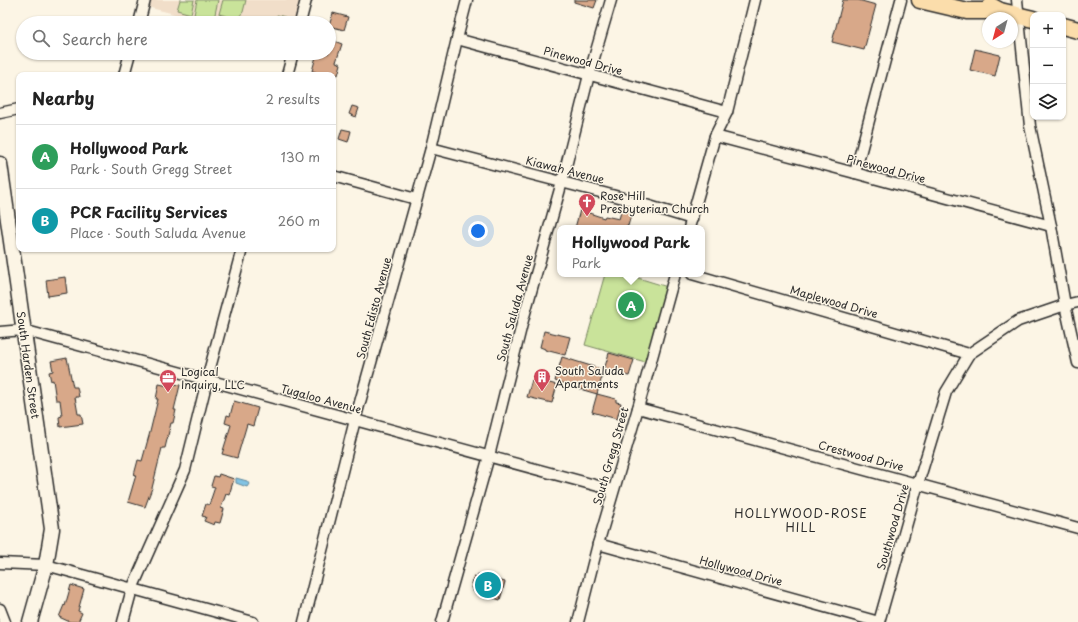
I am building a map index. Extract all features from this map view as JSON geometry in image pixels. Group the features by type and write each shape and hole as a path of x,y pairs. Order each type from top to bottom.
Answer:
{"main road":[{"path":"920,0 967,12 1023,11"},
{"path":"979,0 1000,11"},
{"path":"1066,27 1078,30"},
{"name":"South Harden Street","path":"0,164 52,529 46,565 30,622"}],"street":[{"path":"140,16 145,0"},
{"path":"302,16 306,0"},
{"name":"South Edisto Avenue","path":"304,622 356,420 431,148 456,38 467,0"},
{"name":"South Saluda Avenue","path":"442,622 489,456 523,320 611,0"},
{"path":"690,223 715,136 727,112 755,0"},
{"path":"856,173 901,0"},
{"path":"1023,11 1030,126 1051,226 1065,305 1078,363"},
{"name":"Pinewood Drive","path":"456,38 727,112"},
{"path":"125,72 128,60"},
{"path":"288,72 290,60"},
{"path":"0,113 16,110"},
{"name":"Pinewood Drive","path":"715,136 1051,226"},
{"name":"Kiawah Avenue","path":"431,148 623,198 690,223"},
{"path":"336,177 416,199"},
{"path":"123,622 132,589 185,470 241,252"},
{"name":"South Gregg Street","path":"578,622 613,490 638,408 674,277"},
{"name":"Maplewood Drive","path":"702,277 969,354"},
{"name":"Southwood Drive","path":"879,622 946,392 969,354 1018,320 1078,302"},
{"path":"0,332 23,330"},
{"name":"Tugaloo Avenue","path":"23,330 613,490"},
{"name":"Crestwood Drive","path":"638,408 1078,528"},
{"name":"Hollywood Drive","path":"598,544 879,622"},
{"path":"0,563 46,565 253,622"},
{"path":"0,609 5,622"}],"shaded area":[{"path":"145,0 306,0 302,16 182,16 143,6"}],"green space":[{"path":"180,0 194,0 191,14 177,10"},
{"path":"197,0 218,0 215,16 194,15"},
{"path":"223,0 246,0 243,12 240,16 226,16 219,14"},
{"path":"604,277 635,277 671,288 649,363 585,345"}],"water":[{"path":"236,478 247,481 249,484 247,487 236,483"}],"building":[{"path":"574,0 597,0 594,8 574,2"},
{"path":"843,0 858,0 876,5 864,50 832,42"},
{"path":"333,13 348,17 344,30 336,28 336,16 332,16"},
{"path":"336,42 342,44 336,62 341,64 338,75 336,75 336,72 312,71 315,60 336,60"},
{"path":"975,49 1000,55 995,76 970,70"},
{"path":"352,106 359,108 356,117 349,114"},
{"path":"342,129 351,131 348,142 339,139"},
{"path":"623,205 633,208 628,225 576,225 580,210 604,218 605,216 619,219"},
{"path":"65,277 67,293 48,296 46,280"},
{"name":"South Saluda Apartments","path":"544,331 570,337 565,355 545,350 540,347"},
{"name":"South Saluda Apartments","path":"609,353 634,360 629,376 623,376 604,370"},
{"path":"562,357 604,370 597,394 555,381"},
{"path":"67,358 73,387 77,387 79,397 75,397 78,414 81,414 83,424 60,427 59,417 62,416 60,400 56,400 53,380 51,381 49,372 53,371 51,361"},
{"name":"South Saluda Apartments","path":"532,380 557,385 552,403 527,397"},
{"path":"159,384 173,387 173,384 180,385 174,410 176,410 173,423 171,423 165,448 162,448 152,488 145,507 128,502 136,475 134,475 138,460 142,461 150,432 158,399 156,399"},
{"name":"South Saluda Apartments","path":"597,394 616,399 616,402 621,403 617,419 592,412"},
{"path":"234,401 258,408 253,426 247,424 237,458 222,454 231,425 225,423 227,415 230,416"},
{"path":"219,474 234,479 229,495 226,494 221,508 224,509 220,523 215,522 214,525 204,521 206,517 202,516 206,504 209,505 215,487 211,486 214,476 218,477"},
{"path":"478,574 505,582 500,600 473,591 474,589 471,588 474,576 477,577"},
{"path":"71,585 84,589 78,611 82,613 78,622 70,622 59,617 64,605 65,606"}],"place":[{"name":"Rose Hill Presbyterian Church","path":"587,217"},
{"name":"Hollywood Park","path":"631,305"},
{"name":"South Saluda Apartments","path":"542,392"},
{"name":"Logical Inquiry, LLC","path":"168,393"},
{"name":"PCR Facility Services","path":"488,585"}],"district":[{"name":"HOLLYWOOD-ROSE HILL","path":"801,521"}]}
